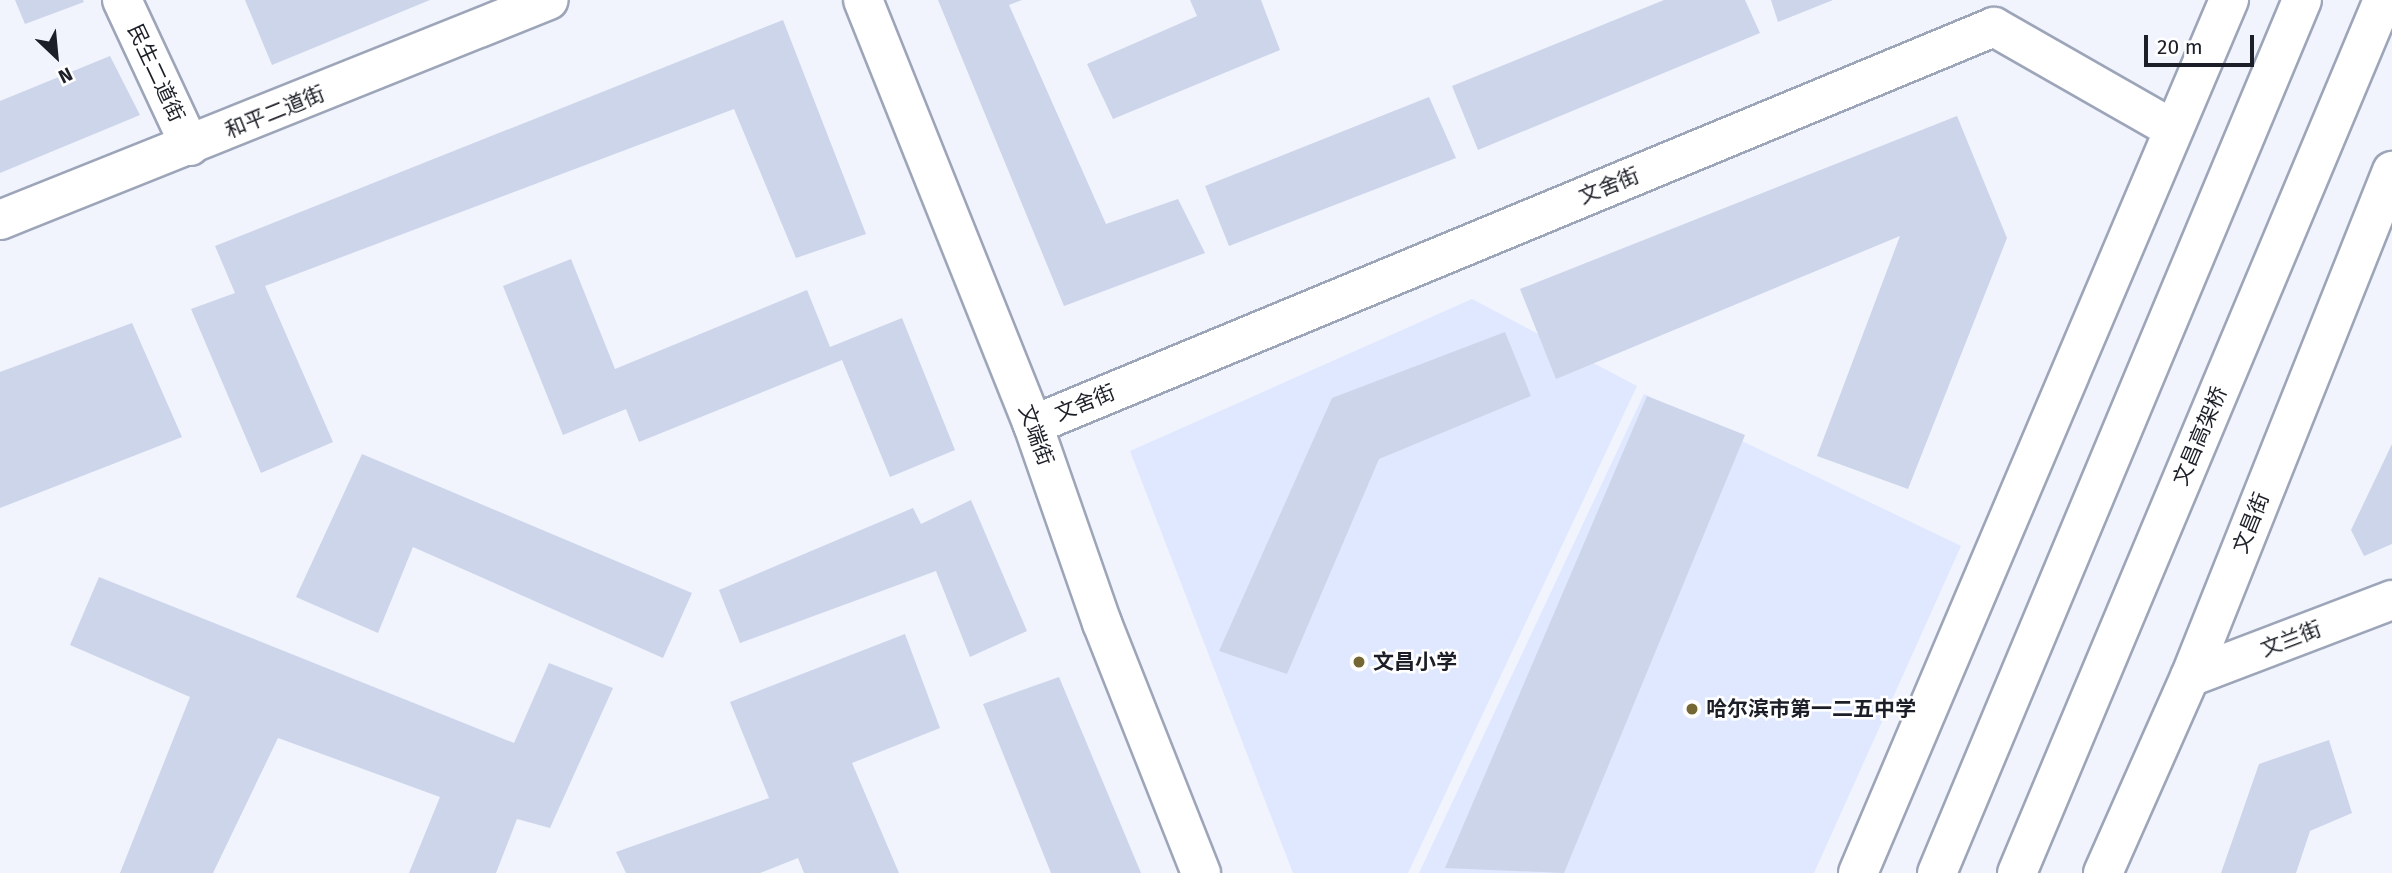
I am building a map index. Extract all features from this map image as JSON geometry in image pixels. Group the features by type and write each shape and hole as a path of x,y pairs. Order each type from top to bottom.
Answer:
{"main road":[{"name":"民生二道街","path":"122,0 190,146"},
{"name":"和平二道街","path":"0,220 549,0"},
{"name":"文端街","path":"863,0 1033,425 1102,623 1201,873"},
{"path":"1858,873 2229,0"},
{"path":"1937,873 2302,0"},
{"name":"文昌高架桥","path":"2017,873 2383,0"},
{"name":"文舍街","path":"1033,425 1994,27 2174,129"},
{"name":"文昌街","path":"2109,868 2190,677 2392,170"},
{"name":"文兰街","path":"2190,677 2392,600"}],"shaded area":[{"name":"文昌小学","path":"1472,299 1637,386 1408,873 1293,873 1130,451"},
{"name":"哈尔滨市第一二五中学","path":"1644,394 1961,546 1814,873 1419,873"}],"building":[{"path":"15,0 83,0 84,2 25,24"},
{"path":"245,0 430,0 272,65"},
{"path":"938,0 1022,0 1009,5 1106,224 1178,199 1205,253 1064,306"},
{"path":"1190,0 1261,0 1280,50 1113,119 1087,64 1197,16"},
{"path":"1664,0 1745,0 1760,33 1478,150 1452,86"},
{"path":"1771,0 1833,0 1778,22"},
{"path":"783,20 866,234 796,258 734,109 265,286 333,442 261,473 191,309 235,293 215,246"},
{"path":"110,56 140,115 0,173 0,101"},
{"path":"1429,97 1456,158 1229,246 1205,186"},
{"path":"1957,116 2007,238 1908,489 1817,456 1900,236 1556,379 1520,289"},
{"path":"571,259 615,369 807,290 830,347 902,318 955,450 890,477 842,360 639,442 626,409 563,435 503,286"},
{"path":"132,323 182,437 0,508 0,372"},
{"path":"1505,332 1531,396 1379,459 1287,674 1219,651 1332,398"},
{"path":"1647,396 1745,435 1564,873 1445,868"},
{"path":"2392,444 2392,544 2364,556 2351,530"},
{"path":"362,454 692,593 663,658 413,547 378,633 296,597"},
{"path":"971,500 1027,631 970,657 936,571 740,643 719,590 913,508 921,524"},
{"path":"99,577 514,743 549,663 613,688 550,828 517,819 496,873 409,873 440,797 278,738 213,873 120,873 190,697 70,645"},
{"path":"905,634 940,728 852,763 899,873 804,873 798,858 760,873 626,873 616,852 769,798 730,702"},
{"path":"1059,677 1141,873 1051,873 983,704"},
{"path":"2329,740 2352,813 2310,831 2296,873 2221,873 2259,764"}],"place":[{"name":"文昌小学","path":"1359,662"},
{"name":"哈尔滨市第一二五中学","path":"1692,709"}]}
